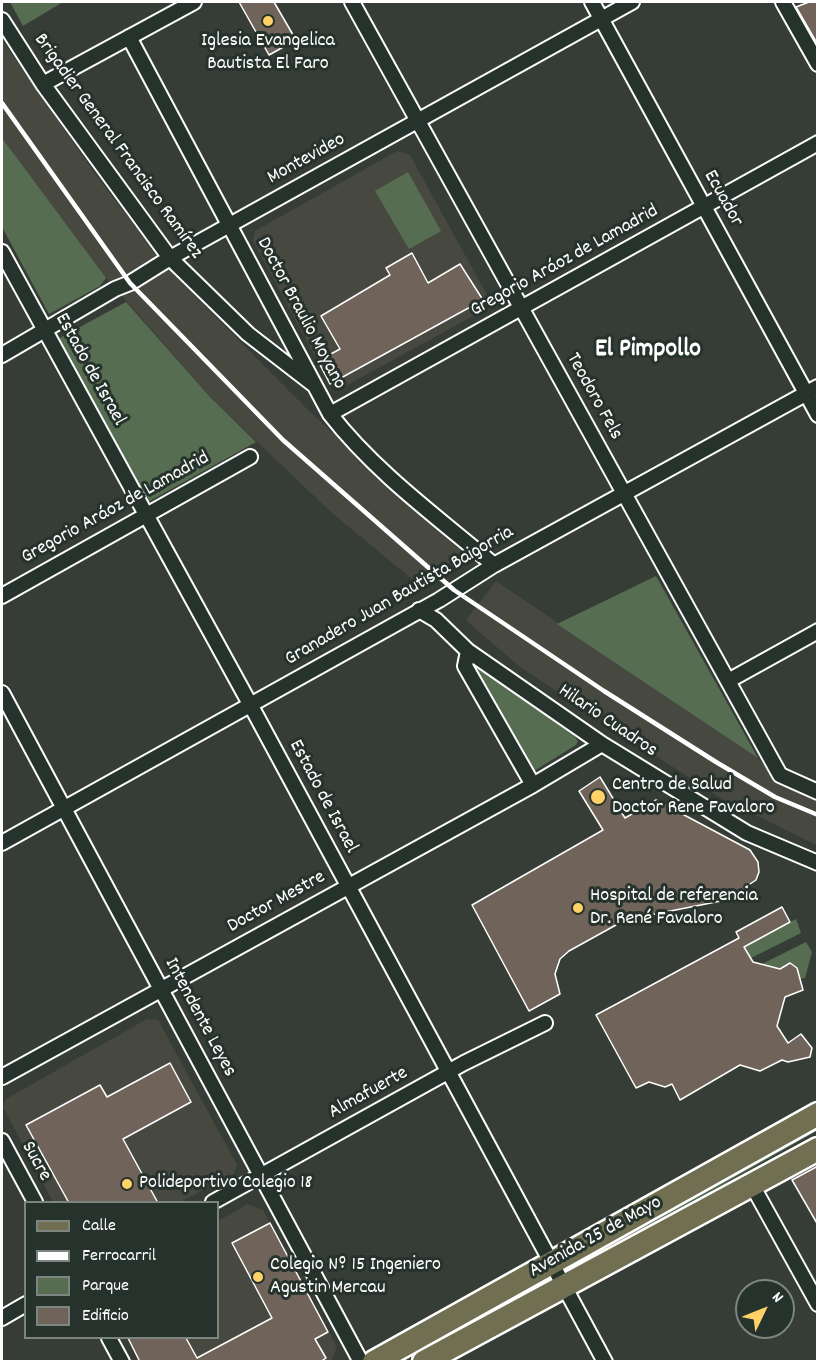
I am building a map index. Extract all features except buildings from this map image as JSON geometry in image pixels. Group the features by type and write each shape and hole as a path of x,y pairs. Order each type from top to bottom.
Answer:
{"main road":[{"name":"Avenida 25 de Mayo","path":"374,1362 818,1114"},
{"name":"Avenida 25 de Mayo","path":"424,1362 818,1149"}],"street":[{"path":"43,84 194,2"},
{"name":"Teodoro Fels","path":"352,2 780,775 818,792"},
{"name":"Ecuador","path":"592,2 704,207 812,390 818,415"},
{"name":"Montevideo","path":"2,355 170,258 632,2"},
{"path":"783,2 818,64"},
{"name":"Brigadier General Francisco Ramírez","path":"2,20 43,84 170,258 248,334 316,386"},
{"name":"Doctor Braulio Moyano","path":"129,37 231,224 330,414 347,436 386,475 494,565"},
{"name":"Gregorio Aráoz de Lamadrid","path":"330,414 818,143"},
{"name":"Estado de Israel","path":"2,252 250,704 605,1362"},
{"name":"Granadero Juan Bautista Baigorria","path":"2,843 419,610 494,565 625,495 812,390"},
{"name":"Gregorio Aráoz de Lamadrid","path":"2,596 250,457"},
{"name":"Hilario Cuadros","path":"419,610 436,620 468,651 602,744 743,831 818,863"},
{"path":"728,681 818,631"},
{"path":"468,651 465,666 533,785"},
{"name":"Intendente Leyes","path":"2,693 362,1362"},
{"name":"Doctor Mestre","path":"2,1077 533,785 602,744"},
{"name":"Almafuerte","path":"217,1201 449,1072 545,1023"},
{"name":"Sucre","path":"2,1141 34,1201"},
{"path":"752,1185 818,1304"},
{"path":"2,1318 24,1305"},
{"path":"110,1339 122,1362"}],"shaded area":[{"path":"2,40 100,181 175,276 312,414 465,550 469,560 424,589 332,513 210,397 96,266 2,138"},
{"path":"397,151 410,155 487,295 484,310 342,388 330,384 253,241 255,231"},
{"path":"496,581 758,758 777,780 817,798 817,845 722,799 520,667 466,620"},
{"path":"147,1019 158,1020 237,1165 234,1174 182,1201 52,1201 3,1107 6,1099"},
{"name":"Colegio Nº 15 Ingeniero Agustin Mercau","path":"248,1204 263,1210 337,1347 331,1361 141,1362 129,1339 219,1339 219,1220"}],"green space":[{"path":"10,2 63,2 23,26"},
{"path":"2,138 106,278 100,286 49,314 2,227"},
{"path":"408,172 441,231 409,249 375,191"},
{"path":"126,302 210,397 256,442 148,502 58,339"},
{"path":"656,576 758,758 557,624"},
{"path":"476,666 574,736 578,741 576,745 534,771 528,769 474,669"},
{"path":"796,919 801,933 751,958 744,947"},
{"path":"806,942 812,952 805,978 792,980 798,971 790,963 781,969 762,964"},
{"path":"817,1125 817,1131 573,1269 570,1264"},
{"path":"528,1288 530,1292 404,1361 396,1362"}],"railway":[{"path":"2,103 130,283 283,440 454,590 604,691 716,762 775,797 818,815"}],"place":[{"name":"Iglesia Evangelica Bautista El Faro","path":"268,21"},
{"name":"Centro de Salud Doctor Rene Favaloro","path":"598,797"},
{"name":"Hospital de referencia Dr. René Favaloro","path":"578,908"},
{"name":"Polideportivo Colegio 18","path":"127,1184"},
{"name":"Colegio Nº 15 Ingeniero Agustin Mercau","path":"258,1277"}],"district":[{"name":"El Pimpollo","path":"648,351"}]}
